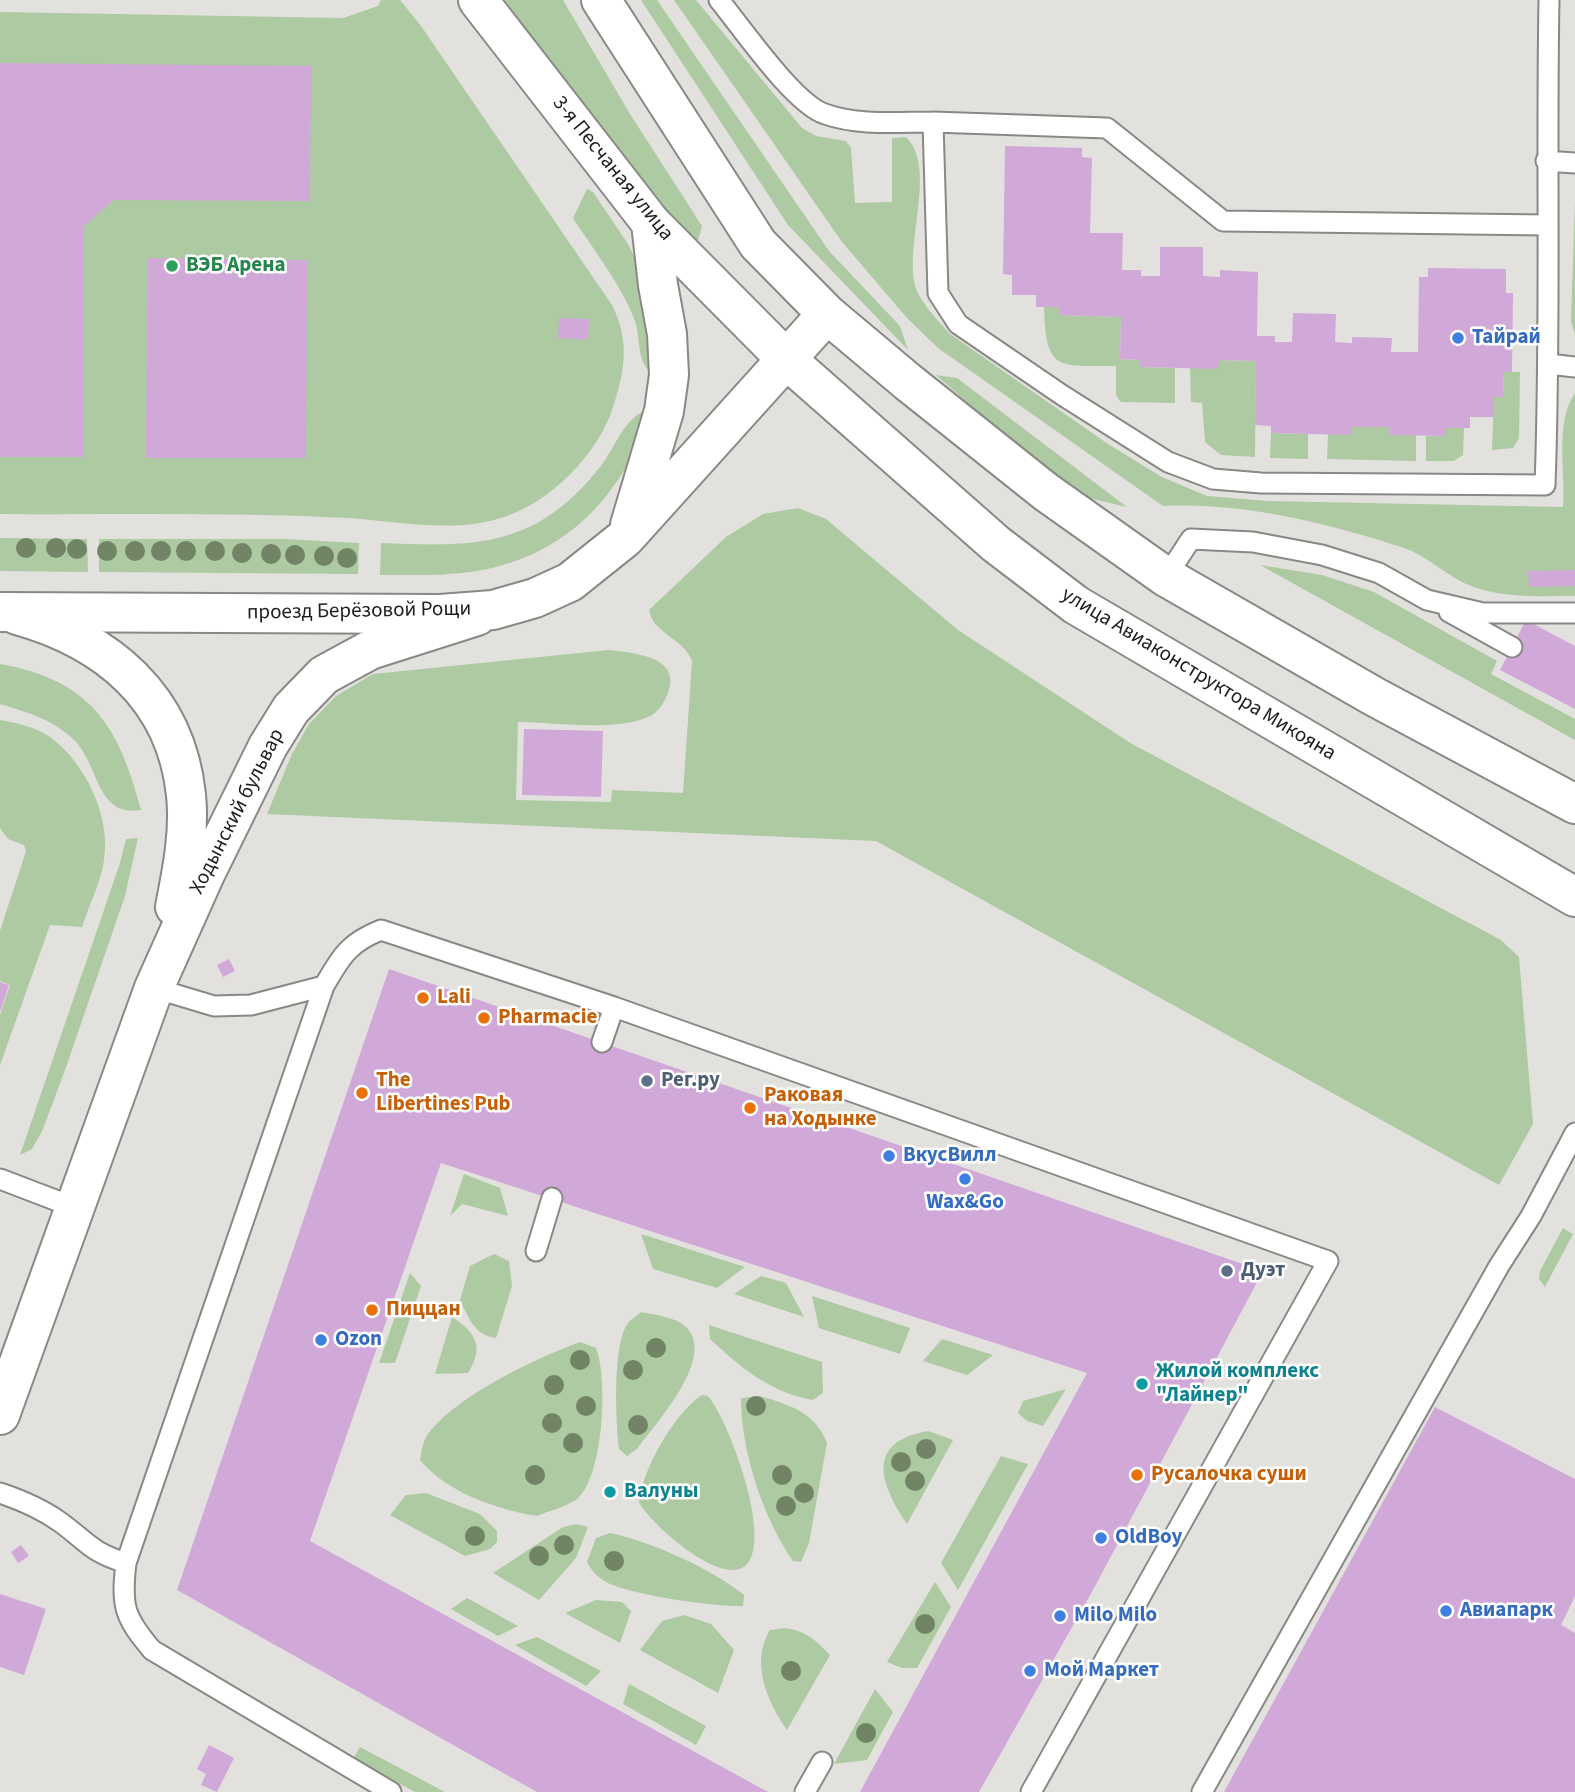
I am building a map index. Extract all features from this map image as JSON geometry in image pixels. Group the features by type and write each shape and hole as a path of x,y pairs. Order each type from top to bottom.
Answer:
{"street":[{"name":"3-я Песчаная улица","path":"478,0 651,223 786,359"},
{"path":"601,0 758,244 827,314 1046,492 1166,577 1375,697 1575,804"},
{"path":"625,538 653,454 669,374 667,334 651,223"},
{"name":"проезд Берёзовой Рощи","path":"2,612 401,615 493,610 535,598 570,582 625,538 827,314"},
{"name":"улица Авиаконструктора Микояна","path":"786,359 996,544 1076,605 1575,897"},
{"name":"Ходынский бульвар","path":"0,1415 158,979 237,806 268,746 291,709 324,675 370,650 493,610"},
{"name":"Ходынский бульвар","path":"2,612 49,624 86,640 120,664 151,699 174,742 186,795 184,863 158,979"}],"lane":[{"path":"719,0 795,93 822,113 853,122 1107,128 1223,221 1547,225"},
{"path":"933,122 938,293 958,324 1062,395 1168,462 1213,479 1261,483 1545,485 1549,364 1546,161 1549,0"},
{"path":"1546,161 1575,163"},
{"path":"1549,364 1575,367"},
{"path":"1166,577 1191,539 1253,542 1322,555 1379,573 1512,647"},
{"path":"1427,600 1483,613 1575,613"},
{"path":"391,1792 152,1650 130,1624 122,1598 126,1563 324,986 358,939 381,930 614,1007 1328,1261 1031,1792"},
{"path":"158,979 214,1006 251,1005 324,986"},
{"path":"602,1042 614,1007"},
{"path":"1202,1792 1499,1266 1531,1216 1575,1133"},
{"path":"0,1179 76,1208"},
{"path":"536,1251 552,1198"},
{"path":"0,1493 25,1502 61,1523 98,1554 126,1563"},
{"path":"805,1792 822,1762"}],"green space":[{"name":"ВЭБ Арена","path":"381,0 400,0 421,26 612,305 618,318 623,343 623,368 607,423 588,454 563,481 534,503 498,519 477,523 433,525 260,515 0,514 0,12 343,18 378,6"},
{"path":"505,0 563,0 630,114 702,226 698,241 692,244 586,114"},
{"path":"641,0 657,0 829,251 900,326 908,350 788,225"},
{"path":"674,0 696,0 802,128 816,136 846,141 851,148 855,203 892,202 892,138 906,137 915,151 919,169 920,189 913,274 917,291 928,308 950,334 1108,444 1162,477 1207,496 1268,501 1563,507 1563,433 1569,405 1575,393 1575,596 1519,596 1491,592 1464,583 1412,551 1285,516 1224,507 1163,506 938,348 907,318 842,242"},
{"path":"587,189 593,192 628,244 650,289 654,374 644,365 635,321 622,294 573,218"},
{"path":"1575,199 1575,335 1571,322"},
{"path":"1044,307 1060,307 1060,315 1121,317 1120,359 1140,360 1140,367 1175,368 1175,403 1121,402 1116,395 1116,366 1080,366 1058,360 1052,354 1048,343"},
{"path":"1219,360 1256,361 1255,457 1221,455 1205,442 1202,403 1191,402 1190,368"},
{"path":"1504,372 1520,372 1519,438 1513,448 1492,450 1494,397 1503,397"},
{"path":"936,375 957,378 1127,507 1084,497 1048,473"},
{"path":"642,412 650,414 638,444 624,471 606,496 586,518 538,552 477,571 380,575 381,543 475,542 528,528 552,514 576,494 600,467 623,430"},
{"path":"1351,427 1390,427 1416,435 1416,461 1327,459 1328,434"},
{"path":"1446,428 1464,428 1463,455 1454,461 1426,461 1426,436 1445,436"},
{"path":"1271,433 1308,434 1308,459 1270,458"},
{"path":"798,508 826,519 958,630 1132,744 1501,940 1519,957 1533,1124 1499,1185 876,841 267,814 292,754 309,724 336,696 373,674 609,650 642,655 662,664 668,671 670,681 663,704 648,717 618,724 518,722 516,800 611,802 612,790 683,793 692,661 682,647 656,625 649,610 726,537 763,514"},
{"path":"0,538 87,539 88,572 0,571"},
{"path":"99,539 284,539 359,543 358,574 99,572"},
{"path":"1260,565 1322,575 1374,592 1497,661 1491,674 1575,719 1575,740"},
{"path":"0,664 31,671 57,682 79,695 96,712 111,731 122,754 141,810 127,810 108,799 85,754 69,735 31,714 0,704"},
{"path":"0,720 45,734 75,761 93,792 104,826 105,843 100,877 82,927 50,925 0,1065 0,1015 10,985 0,981 0,931 26,851 24,845 8,839 0,828"},
{"path":"138,838 125,896 65,1070 43,1129 32,1149 20,1155 126,839"},
{"path":"464,1174 500,1188 508,1216 462,1204 450,1216"},
{"path":"1563,1228 1573,1234 1545,1287 1539,1279 1540,1271"},
{"path":"641,1234 745,1267 717,1288 653,1269"},
{"path":"494,1254 509,1261 512,1286 496,1338 477,1329 460,1300 470,1266"},
{"path":"410,1273 421,1286 395,1363 379,1363"},
{"path":"761,1276 786,1283 804,1317 734,1294"},
{"path":"812,1296 910,1328 900,1354 819,1328"},
{"path":"641,1312 666,1317 684,1325 694,1342 694,1358 679,1392 637,1449 627,1456 619,1449 617,1365 623,1334 628,1323"},
{"path":"452,1317 472,1335 477,1349 476,1356 468,1373 435,1374"},
{"path":"709,1325 822,1362 823,1393 813,1400 798,1397 770,1385 710,1339"},
{"path":"942,1339 993,1355 967,1375 923,1361"},
{"path":"580,1342 596,1348 600,1362 602,1403 598,1449 593,1470 577,1499 537,1516 522,1513 490,1504 458,1490 420,1460 428,1433 461,1403 521,1367"},
{"path":"1066,1389 1043,1426 1027,1421 1018,1413 1023,1401"},
{"path":"702,1395 708,1396 726,1429 745,1479 751,1506 753,1550 747,1564 736,1570 722,1568 688,1551 657,1524 639,1502 646,1474 662,1443 681,1414"},
{"path":"760,1396 800,1411 816,1424 827,1443 809,1543 801,1562 793,1561 772,1525 750,1462 741,1398"},
{"path":"928,1431 953,1440 907,1524 890,1493 884,1466 887,1454 895,1444 908,1436"},
{"path":"1001,1456 1028,1464 958,1590 941,1563"},
{"path":"426,1493 480,1514 497,1531 497,1542 490,1549 465,1556 390,1515 406,1495"},
{"path":"576,1524 588,1527 576,1558 539,1600 493,1573 563,1527"},
{"path":"610,1533 643,1542 715,1575 744,1595 743,1606 673,1599 606,1582 595,1574 587,1562 596,1538"},
{"path":"935,1582 951,1607 917,1668 902,1668 887,1662"},
{"path":"467,1598 518,1626 498,1636 451,1609"},
{"path":"596,1600 622,1602 631,1611 620,1643 565,1613"},
{"path":"684,1615 711,1624 734,1650 718,1693 640,1650 662,1621"},
{"path":"785,1628 810,1637 830,1655 787,1730 773,1707 761,1668 764,1642 770,1630"},
{"path":"537,1637 601,1671 586,1686 515,1645"},
{"path":"629,1684 706,1726 696,1745 623,1704"},
{"path":"875,1689 893,1712 867,1760 834,1764"},
{"path":"360,1747 445,1792 415,1792 353,1759"}],"building":[{"path":"0,63 311,66 310,201 114,200 84,226 83,457 0,457"},
{"path":"1005,146 1082,148 1082,157 1092,158 1090,233 1123,233 1122,270 1141,270 1141,276 1160,276 1160,247 1203,247 1203,276 1220,277 1220,270 1258,272 1257,336 1275,336 1275,342 1292,342 1293,313 1336,314 1335,342 1352,343 1352,337 1392,338 1391,352 1418,352 1419,277 1428,277 1428,268 1506,269 1506,293 1513,293 1512,372 1504,372 1503,397 1494,397 1494,417 1470,417 1470,428 1446,428 1446,436 1390,435 1390,427 1351,427 1351,435 1271,433 1271,426 1255,425 1256,361 1219,360 1218,369 1140,367 1140,360 1120,359 1121,317 1059,315 1060,307 1036,307 1036,295 1012,295 1012,275 1003,274"},
{"path":"147,258 307,260 306,458 146,458"},
{"path":"559,318 589,319 588,340 558,338"},
{"path":"1575,570 1575,586 1529,587 1528,571"},
{"path":"1526,620 1575,646 1575,709 1500,670"},
{"path":"524,729 603,731 601,797 522,795"},
{"path":"229,959 235,971 223,977 217,965"},
{"name":"Жилой комплекс \"Лайнер\"","path":"389,969 1263,1271 1093,1590 979,1792 860,1792 1087,1373 441,1163 310,1541 768,1792 537,1792 177,1590"},
{"path":"0,982 9,985 1,1010 0,1010"},
{"name":"Авиапарк","path":"1435,1407 1575,1479 1575,1596 1561,1625 1575,1633 1575,1792 1224,1792"},
{"path":"21,1545 29,1556 18,1563 11,1552"},
{"path":"0,1594 46,1609 24,1675 0,1667"},
{"path":"209,1745 234,1758 217,1792 201,1785 206,1774 197,1769"}],"place":[{"name":"ВЭБ Арена","path":"172,266"},
{"name":"Тайрай","path":"1458,338"},
{"name":"Lali","path":"423,998"},
{"name":"Pharmacie","path":"484,1018"},
{"name":"Рег.ру","path":"647,1081"},
{"name":"The Libertines Pub","path":"362,1093"},
{"name":"Раковая на Ходынке","path":"750,1108"},
{"name":"ВкусВилл","path":"889,1156"},
{"name":"Wax&Go","path":"965,1179"},
{"name":"Дуэт","path":"1227,1271"},
{"name":"Пиццан","path":"372,1310"},
{"name":"Ozon","path":"321,1340"},
{"name":"Жилой комплекс \"Лайнер\"","path":"1142,1384"},
{"name":"Русалочка суши","path":"1137,1475"},
{"name":"Валуны","path":"610,1492"},
{"name":"OldBoy","path":"1101,1538"},
{"name":"Авиапарк","path":"1446,1611"},
{"name":"Milo Milo","path":"1060,1616"},
{"name":"Мой Маркет","path":"1030,1671"}]}
